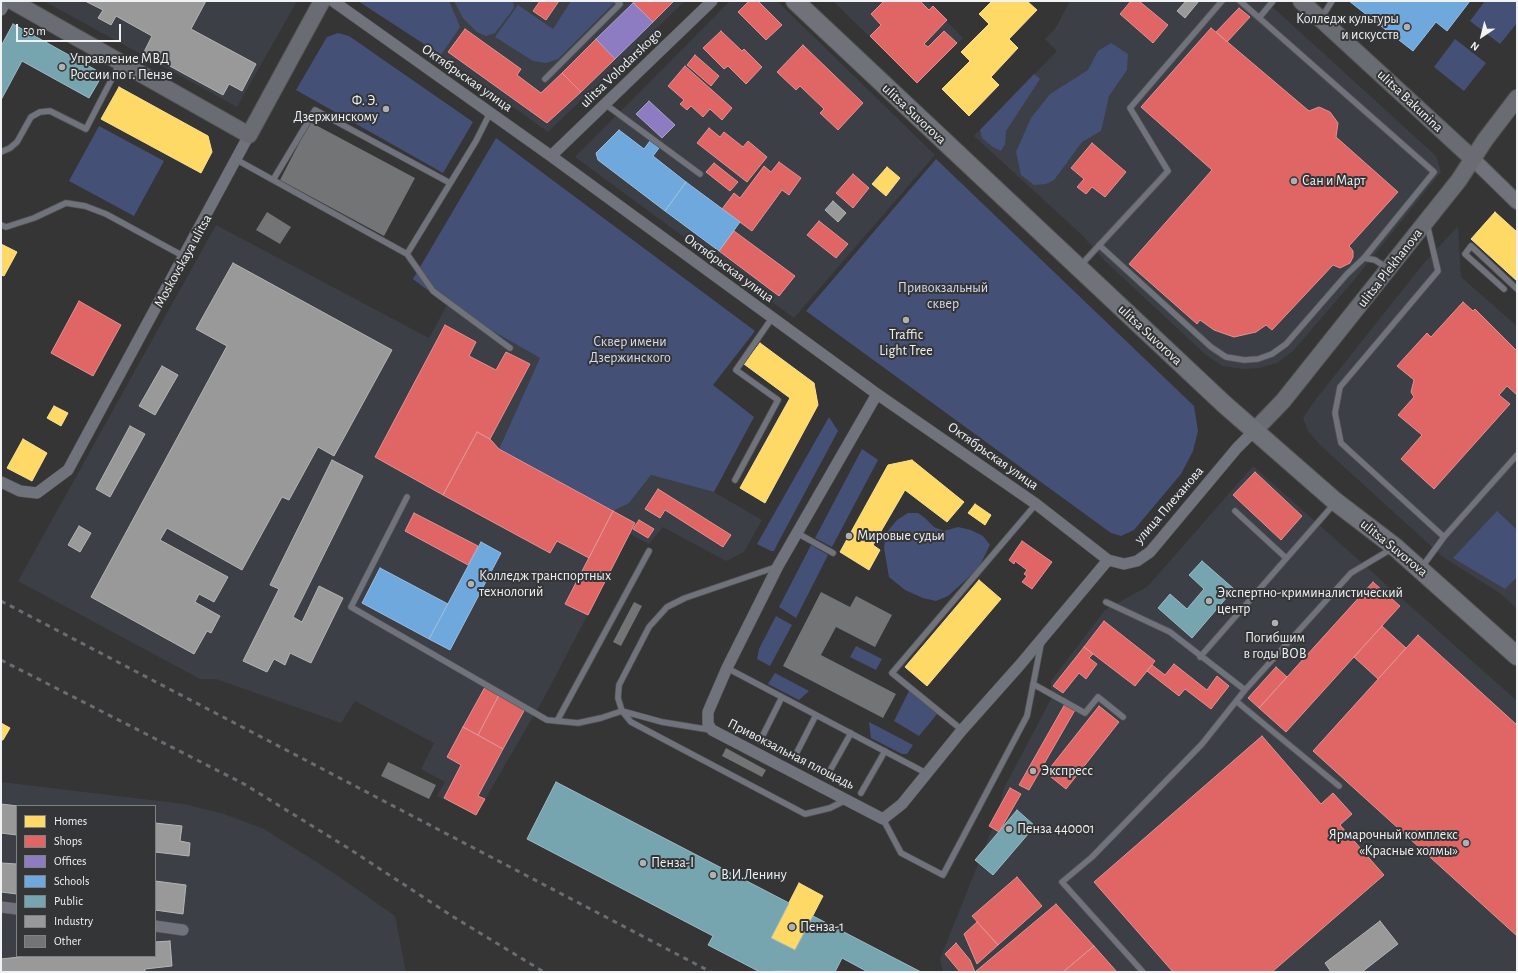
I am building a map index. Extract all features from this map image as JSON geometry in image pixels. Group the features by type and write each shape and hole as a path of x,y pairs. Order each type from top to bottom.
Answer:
{"main road":[{"path":"12,1 249,135"},
{"name":"Moskovskaya ulitsa","path":"249,135 322,1"},
{"name":"ulitsa Suvorova","path":"795,1 1078,268 1254,431 1336,502 1395,547 1517,656"},
{"name":"ulitsa Bakunina","path":"1301,1 1473,159"},
{"name":"ulitsa Plekhanova","path":"1254,431 1283,401 1389,269 1459,180 1517,98"}],"street":[{"path":"1,10 6,1"},
{"name":"Октябрьская улица","path":"333,1 551,156 877,394 1036,504 1108,560"},
{"name":"ulitsa Volodarskogo","path":"551,156 710,2"},
{"name":"Moskovskaya ulitsa","path":"1,482 20,491 37,493 68,470 237,160 249,135"},
{"name":"ulitsa Bakunina","path":"1473,159 1517,202"},
{"name":"Привокзальная площадь","path":"877,394 778,566 727,668 708,712 708,724 712,730 883,819"},
{"name":"улица Плеханова","path":"1108,560 1124,564 1137,561 1150,552 1237,448 1254,431"},
{"path":"883,819 902,804 962,730 1019,666 1108,560"},
{"path":"1,907 16,909"},
{"path":"156,926 183,930"}],"lane":[{"path":"545,80 620,4 617,1"},
{"path":"1078,268 1168,171 1130,108 1222,1"},
{"path":"1099,245 1211,347 1226,357 1244,360 1258,359 1272,354 1286,344 1347,274 1364,258 1434,172 1240,1"},
{"path":"1259,18 1273,1"},
{"path":"1320,19 1332,1"},
{"path":"1,152 10,148 17,142 31,117 40,112 50,111 86,129 121,62"},
{"path":"604,104 700,174"},
{"path":"273,180 315,110 450,183"},
{"path":"407,254 476,141 490,113"},
{"path":"237,160 407,254 434,290 510,348"},
{"path":"1,225 6,227 34,218 66,203 85,206 106,214 184,257"},
{"path":"1426,222 1438,271 1340,387 1335,413 1342,443 1444,537"},
{"path":"1504,289 1465,254 1471,246 1517,289"},
{"path":"1364,258 1375,260 1389,269"},
{"path":"735,480 778,400 736,370 772,318"},
{"path":"1420,569 1444,537 1517,455"},
{"path":"407,497 351,607 547,720 578,723 601,718 622,711 662,722 712,730"},
{"path":"1200,657 1336,502"},
{"path":"962,730 892,673 1036,504"},
{"path":"1235,511 1286,558"},
{"path":"797,533 833,553"},
{"path":"1143,972 1062,882 1092,857 1202,744 1236,700 1351,573 1395,547"},
{"path":"557,722 649,551"},
{"path":"778,566 685,598 667,607 649,627 619,685 618,698 622,711 631,722 805,814 830,808 846,800"},
{"path":"1106,602 1170,632 1200,657 1245,690"},
{"path":"883,819 901,853 943,875 1027,716 1042,637"},
{"path":"727,668 926,773"},
{"path":"1033,684 1086,713 1098,697 1123,717"},
{"path":"760,741 782,697"},
{"path":"1236,700 1339,786"},
{"path":"794,758 816,715"},
{"path":"827,776 851,733"},
{"path":"861,793 885,751"}],"shaded area":[{"path":"44,1 297,1 237,107"},
{"path":"358,1 685,1 548,132 439,54"},
{"path":"730,1 777,1 935,155 794,318 575,157"},
{"path":"833,1 927,1 963,38 917,83"},
{"path":"1070,1 1266,1 1436,156 1441,172 1354,280 1293,351 1277,363 1259,368 1243,369 1222,366 1205,354 1105,261 1082,235 974,136 1057,51 1045,39 1055,29"},
{"path":"216,225 429,338 447,305 540,358 499,449 629,503 651,475 714,492 762,520 744,552 726,561 663,527 649,544 630,534 545,696 476,815 437,796 445,782 421,769 434,743 355,701 341,723 216,679 200,679 18,581"},
{"path":"1458,226 1461,277 1517,326 1517,609 1501,594 1443,557 1320,445 1308,431 1303,418 1316,399 1424,263"},
{"path":"1253,466 1517,701 1517,972 943,972 940,959 997,817 1004,788 1051,699 1051,681 1105,610 1148,586"},
{"path":"1,782 184,804 224,814 264,829 334,873 395,916 406,972 1,972"}],"green space":[{"path":"358,1 449,1 460,27 441,55"},
{"path":"454,1 513,1 514,8 495,33 486,36 477,32 463,18"},
{"path":"571,1 613,1 614,3 558,59 546,63 533,61 495,37 518,5 553,29"},
{"path":"1485,1 1517,1 1517,23 1500,44 1470,21"},
{"path":"338,33 349,36 473,122 443,173 296,90 327,37"},
{"path":"1455,39 1486,63 1464,91 1434,67"},
{"path":"1111,43 1128,54 1127,70 1109,96 1101,131 1082,142 1054,180 1046,184 1034,185 1021,175 1016,152 1031,118 1050,94 1088,70 1098,51"},
{"path":"1034,74 1040,79 1006,131 1005,144 1001,151 993,147 982,138 980,130"},
{"path":"99,126 164,161 134,216 69,181"},
{"name":"Сквер имени Дзержинского","path":"496,138 755,331 713,385 754,417 714,492 651,475 629,503 613,511 499,449 540,358 447,305 413,279"},
{"name":"Привокзальный сквер","path":"936,159 1194,406 1198,431 1193,451 1181,474 1134,530 1121,536 1111,533 806,311"},
{"path":"829,417 838,431 774,551 771,551 757,544"},
{"path":"862,449 878,460 832,547 815,538"},
{"path":"1497,511 1517,530 1517,577 1505,589 1453,558"},
{"path":"908,513 918,513 934,527 944,531 958,527 971,530 983,536 990,545 978,569 948,596 936,601 923,598 905,590 889,577 884,548 886,533 897,520"},
{"path":"811,545 828,555 796,618 779,607"},
{"path":"776,616 792,625 770,666 757,659 759,649"},
{"path":"856,646 882,659 876,670 850,657"},
{"path":"775,673 809,691 799,700 768,684"},
{"path":"909,691 938,713 919,736 894,721"},
{"path":"869,722 913,745 907,754 902,754 871,738"}],"building: Homes":[{"path":"992,1 1027,1 1037,10 1009,39 1018,48 991,77 999,85 969,116 942,89 970,61 961,52 989,24 979,14"},
{"path":"119,87 208,136 212,152 201,173 101,119"},
{"path":"887,167 900,178 886,196 872,184"},
{"path":"1495,212 1517,232 1517,281 1471,239"},
{"path":"1,244 17,252 4,276 1,275"},
{"path":"760,343 814,383 818,405 765,503 740,488 790,398 744,364"},
{"path":"54,406 68,413 61,426 47,418"},
{"path":"23,439 47,453 32,481 7,468"},
{"path":"912,460 964,502 947,522 905,490 873,545 880,550 869,570 840,552 888,465"},
{"path":"975,504 991,515 985,525 968,513"},
{"path":"979,580 1001,599 927,686 905,667"},
{"path":"1,723 10,728 3,740 1,740"},
{"name":"Пенза-1","path":"799,883 823,896 795,950 771,938"}],"building: Shops":[{"path":"540,1 559,1 546,20 533,11"},
{"path":"632,1 674,1 653,22"},
{"path":"749,1 758,1 782,25 766,40 738,12"},
{"path":"884,1 920,1 929,10 933,6 947,20 924,44 928,47 944,31 957,43 917,83 870,36 881,25 871,14"},
{"path":"1131,1 1139,1 1168,25 1153,43 1120,14"},
{"path":"1239,8 1250,17 1227,42 1216,32"},
{"name":"Сан и Март","path":"1211,28 1309,111 1319,107 1330,112 1338,123 1336,137 1398,192 1349,246 1353,251 1353,257 1350,263 1340,268 1333,265 1272,330 1266,325 1256,332 1234,337 1214,330 1200,320 1197,324 1129,264 1212,170 1141,107"},
{"path":"465,29 521,69 517,75 541,93 562,73 581,92 547,123 448,52"},
{"path":"721,31 742,51 744,49 762,67 746,84 728,66 724,69 703,48"},
{"path":"596,39 615,59 581,92 562,73"},
{"path":"803,45 863,103 838,130 820,113 824,109 800,86 796,90 777,72"},
{"path":"695,55 719,76 711,86 687,65"},
{"path":"685,66 732,108 722,120 710,109 703,117 691,106 687,110 680,104 684,100 668,86"},
{"path":"709,128 720,137 724,132 743,147 748,141 767,157 747,182 697,143"},
{"path":"1092,143 1126,172 1105,197 1092,187 1086,194 1077,187 1084,179 1071,168"},
{"path":"779,162 801,178 789,195 782,190 752,231 722,209 734,193 740,198 764,166 771,172"},
{"path":"714,163 738,182 730,191 706,172"},
{"path":"853,174 869,188 853,208 836,193"},
{"path":"819,221 848,244 836,258 807,235"},
{"path":"734,231 795,276 779,296 719,251"},
{"path":"79,301 121,325 93,376 51,353"},
{"path":"1463,302 1473,311 1475,309 1517,351 1517,395 1507,386 1499,395 1510,404 1434,489 1401,459 1422,435 1398,415 1414,397 1411,392 1414,380 1397,366 1427,333 1431,337"},
{"path":"445,325 476,342 469,356 496,370 506,352 530,364 490,439 477,432 443,495 375,457"},
{"path":"477,432 490,439 499,449 613,511 589,558 557,541 550,553 443,495"},
{"path":"1255,472 1302,516 1281,540 1233,495"},
{"path":"658,489 731,535 723,547 665,510 660,518 645,509"},
{"path":"613,511 635,523 588,615 565,604"},
{"path":"414,513 478,546 468,565 405,531"},
{"path":"639,520 654,529 648,538 633,529"},
{"path":"1022,541 1052,562 1032,589 1022,582 1027,576 1024,574 1027,570 1015,561 1014,564 1009,560"},
{"path":"1373,582 1400,606 1286,732 1259,708"},
{"path":"1104,621 1155,661 1135,686 1084,647"},
{"path":"1382,626 1406,648 1378,679 1354,657"},
{"name":"Ярмарочный комплекс «Красные холмы»","path":"1418,635 1517,725 1517,936 1313,751"},
{"path":"1084,647 1093,654 1089,658 1097,664 1086,679 1079,673 1063,693 1053,686"},
{"path":"1174,664 1207,690 1217,676 1229,686 1211,709 1185,689 1179,696 1147,671 1152,665 1165,675"},
{"path":"1276,667 1287,677 1259,708 1248,698"},
{"path":"485,687 499,695 478,735 463,727"},
{"path":"499,695 525,709 503,749 478,735"},
{"path":"1065,704 1075,710 1029,790 1019,785"},
{"path":"1099,706 1119,722 1066,789 1046,773"},
{"path":"463,727 503,749 478,796 485,799 476,815 444,798 461,765 447,757"},
{"path":"1262,736 1321,804 1333,793 1352,814 1340,825 1384,875 1272,972 1173,972 1094,882"},
{"path":"1010,788 1021,794 999,832 989,826"},
{"path":"1017,877 1042,906 998,945 972,916"},
{"path":"1056,904 1094,946 1063,972 975,972"},
{"path":"977,922 998,945 977,964 964,934"},
{"path":"956,943 970,960 975,972 960,972 945,954"},
{"path":"1094,946 1117,972 1063,972"}],"building: Offices":[{"path":"633,3 653,22 615,59 596,39"},
{"path":"649,101 675,125 662,138 636,114"}],"building: Schools":[{"name":"Колледж культуры и искусств","path":"1349,1 1470,1 1447,31 1436,22 1413,51"},
{"path":"619,130 644,149 650,141 659,148 653,156 686,182 665,211 598,160 596,153"},
{"path":"686,182 740,222 719,251 665,211"},
{"name":"Колледж транспортных технологий","path":"481,542 501,553 450,650 429,639"},
{"path":"380,568 448,604 429,639 362,603"}],"building: Public":[{"name":"Управление МВД России по г. Пензе","path":"13,24 103,74 89,98 22,61 1,100 1,46"},
{"name":"Экспертно-криминалистический центр","path":"1202,561 1234,589 1192,638 1158,608 1170,594 1187,609 1204,589 1189,575"},
{"name":"Пенза-I","path":"556,782 789,903 771,938 795,950 813,916 921,972 868,972 842,958 835,972 760,972 708,945 713,936 527,839"},
{"path":"1017,810 1035,826 993,875 975,860"}],"building: Industry":[{"path":"85,1 206,1 191,29 256,64 242,91 229,84 223,95 144,52 152,36 116,16 111,25 98,18 103,10"},
{"path":"1186,1 1199,1 1185,18 1177,11"},
{"path":"833,201 846,213 838,222 825,210"},
{"path":"233,263 392,350 334,456 318,447 289,500 282,497 242,570 167,528 160,540 228,577 214,602 199,594 195,602 220,616 211,633 207,631 194,654 91,597 227,346 196,329"},
{"path":"162,366 178,375 155,415 139,406"},
{"path":"130,426 145,434 110,497 96,489"},
{"path":"332,460 363,476 293,617 302,622 319,586 343,598 311,663 290,653 285,665 274,659 267,672 243,661 279,589 270,585"},
{"path":"79,526 91,533 80,552 68,545"},
{"path":"1,804 16,806 16,835 1,833"},
{"path":"156,823 182,826 180,841 190,843 189,856 156,852"},
{"path":"1,863 16,864 16,894 1,892"},
{"path":"156,881 186,885 183,914 156,910"},
{"path":"1380,921 1398,944 1362,972 1331,972 1325,963"},
{"path":"170,941 172,966 145,969 145,972 1,972 1,959 20,957 156,957 156,942"}],"building: Other":[{"path":"310,122 415,178 384,236 280,180"},
{"path":"267,212 291,227 280,244 256,230"},
{"path":"821,592 850,607 856,596 892,615 875,647 836,627 821,655 896,694 883,718 783,666"},
{"path":"634,602 642,606 621,646 613,642"},
{"path":"726,748 766,770 762,777 722,756"},
{"path":"388,762 436,785 429,799 381,776"}],"railway":[{"path":"1,601 711,972"},
{"path":"1,660 244,784 348,848 452,916 544,972"}],"place":[{"name":"Колледж культуры и искусств","path":"1407,27"},
{"name":"Управление МВД России по г. Пензе","path":"62,67"},
{"name":"Ф. Э. Дзержинскому","path":"386,109"},
{"name":"Сан и Март","path":"1294,181"},
{"name":"Traffic Light Tree","path":"906,320"},
{"name":"Мировые судьи","path":"849,536"},
{"name":"Колледж транспортных технологий","path":"471,584"},
{"name":"Экспертно-криминалистический центр","path":"1209,601"},
{"name":"Погибшим в годы ВОВ","path":"1275,623"},
{"name":"Экспресс","path":"1033,771"},
{"name":"Пенза 440001","path":"1009,829"},
{"name":"Ярмарочный комплекс «Красные холмы»","path":"1466,843"},
{"name":"Пенза-I","path":"643,863"},
{"name":"В.И.Ленину","path":"713,875"},
{"name":"Пенза-1","path":"792,927"}]}
